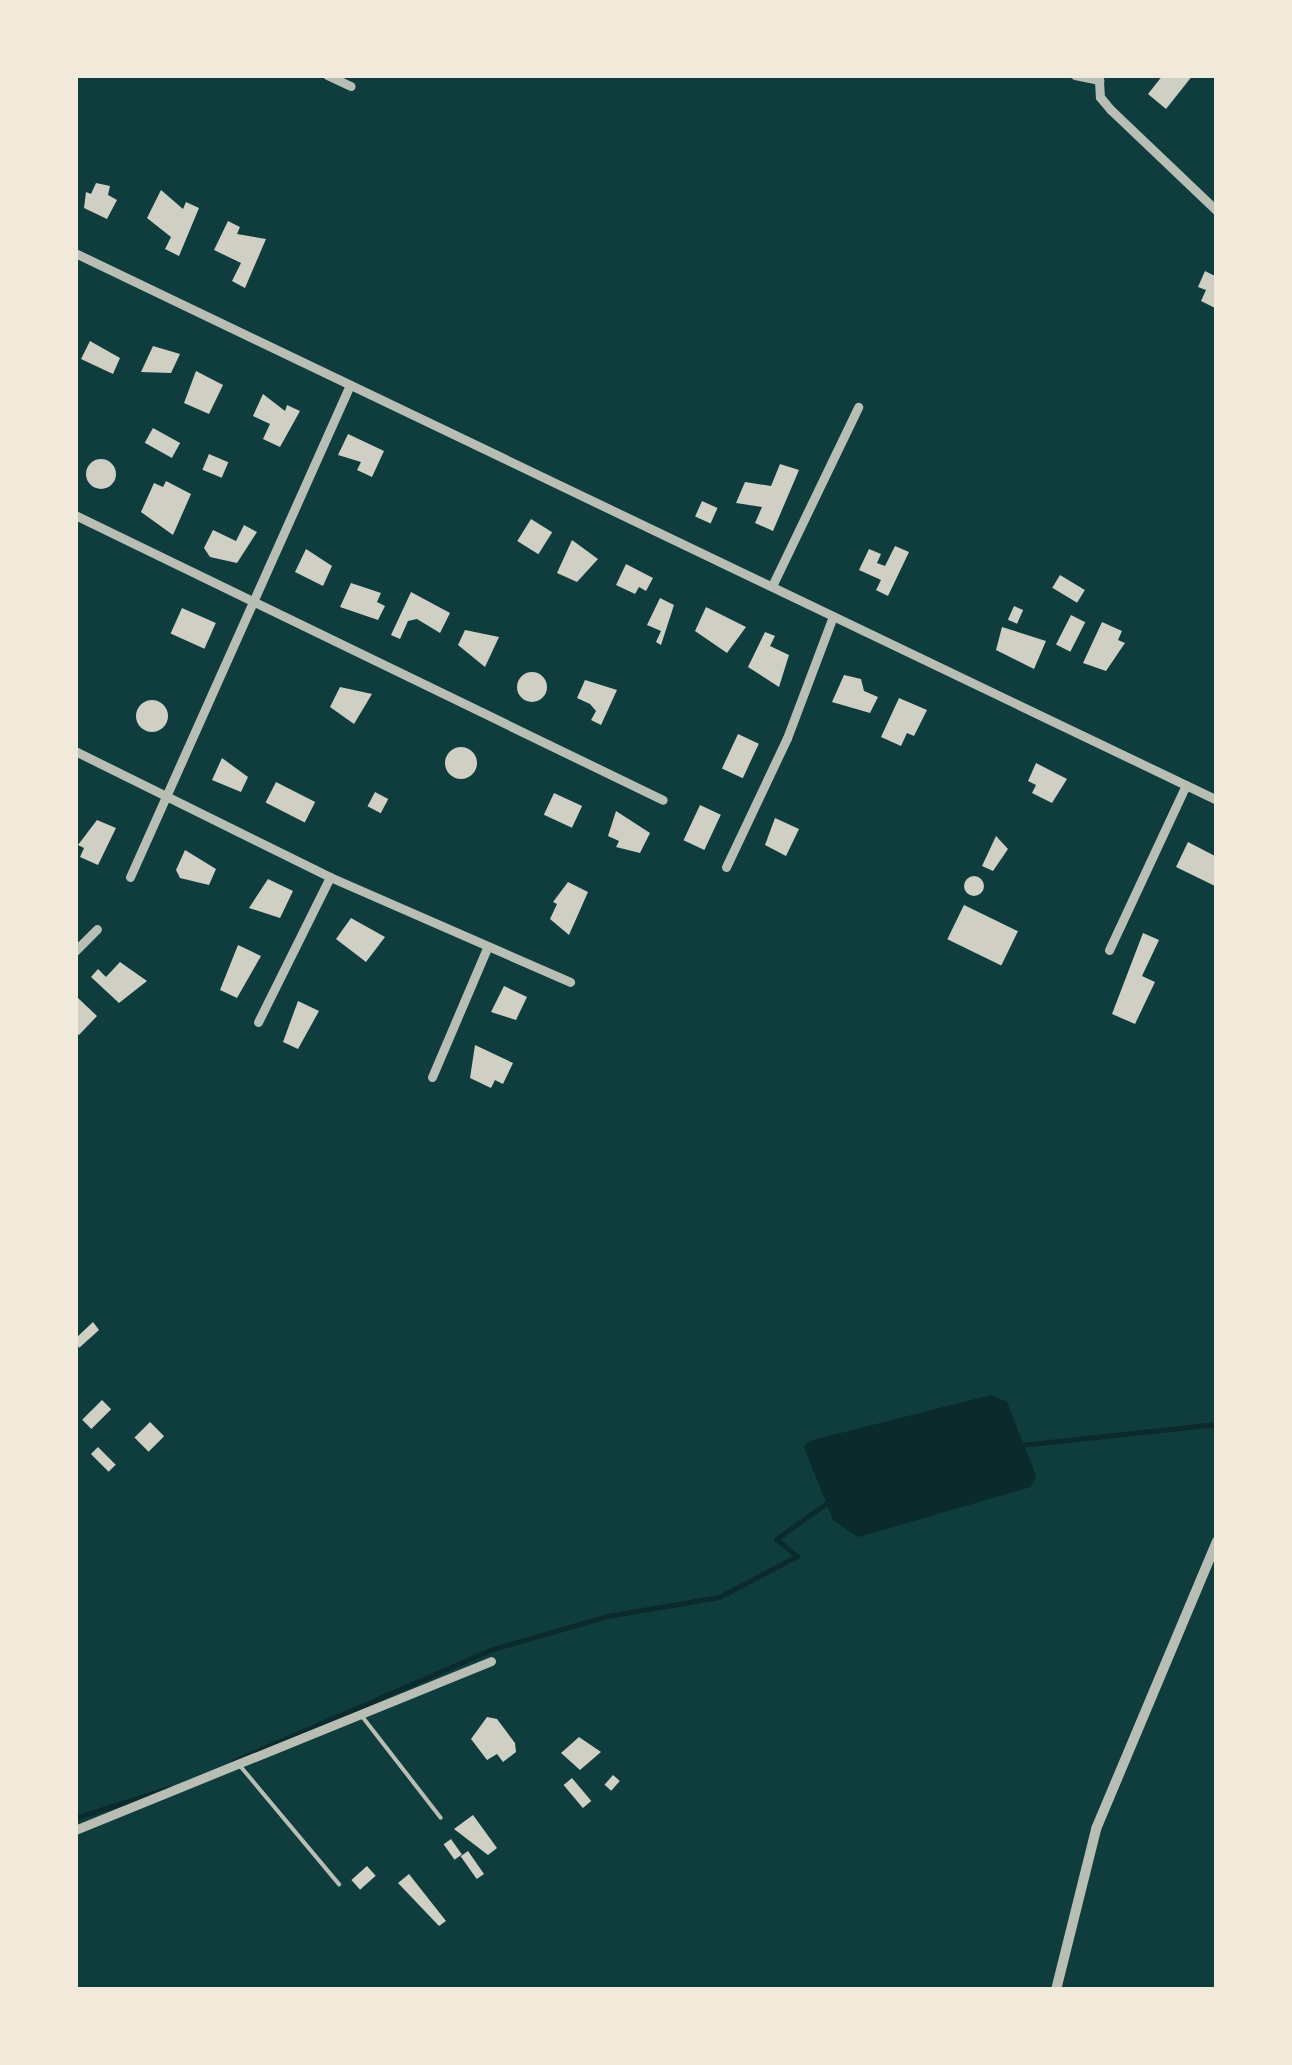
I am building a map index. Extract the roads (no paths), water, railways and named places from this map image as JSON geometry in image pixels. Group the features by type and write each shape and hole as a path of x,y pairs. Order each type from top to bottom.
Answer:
{"street":[{"path":"327,75 351,86"},
{"path":"1075,75 1101,78 1100,97 1111,110 1217,211"},
{"path":"75,254 1217,800"},
{"path":"130,877 350,385"},
{"path":"772,586 858,407"},
{"path":"75,514 663,800"},
{"path":"726,867 787,738 833,616"},
{"path":"75,750 330,877 570,982"},
{"path":"1109,950 1186,785"},
{"path":"258,1022 330,877"},
{"path":"75,952 97,929"},
{"path":"432,1077 488,946"},
{"path":"1056,1990 1096,1828 1217,1541"},
{"path":"75,1830 241,1768 491,1661"}],"lane":[{"path":"361,1715 441,1818"},
{"path":"241,1768 340,1884"}],"water":[{"path":"991,1395 1007,1402 1036,1475 1031,1487 858,1537 833,1520 804,1447 809,1441"}],"waterway":[{"path":"1021,1445 1217,1424"},
{"path":"234,1761 493,1649 607,1616 719,1597 797,1556 776,1539 828,1502"},
{"path":"75,1818 169,1788"}]}
